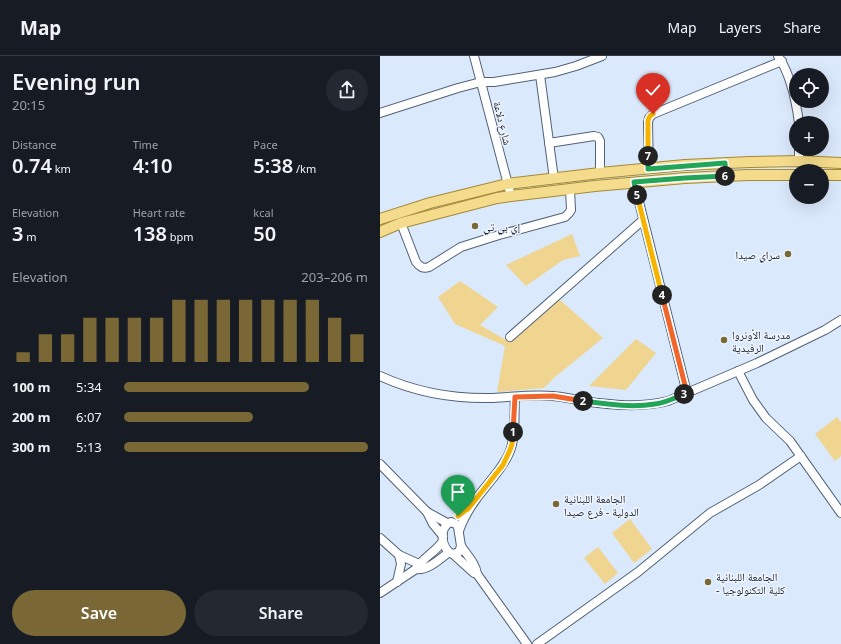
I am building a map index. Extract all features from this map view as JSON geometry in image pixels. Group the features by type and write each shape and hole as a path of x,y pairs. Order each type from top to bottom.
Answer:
{"main road":[{"path":"380,219 430,204 508,184 554,178 725,163 799,161 841,163"},
{"path":"725,163 726,176"},
{"path":"380,232 401,224 497,198 511,196 634,182 685,178 789,175"},
{"path":"829,175 841,175"}],"street":[{"name":"شارع دلاعة","path":"474,56 511,196"},
{"path":"380,113 458,88 482,82 494,82 540,75 571,67 602,56"},
{"path":"648,169 648,120 650,116 780,59 788,76 798,116"},
{"path":"540,75 554,178"},
{"path":"549,143 597,136 600,141 600,173"},
{"path":"799,156 799,161"},
{"path":"634,182 687,393"},
{"path":"401,224 416,262 419,266 426,268 461,247 565,217 571,210 570,189"},
{"path":"510,337 643,220"},
{"path":"380,376 423,391 467,398 553,396 612,405 641,406 668,401 757,363 825,330 841,320"},
{"path":"738,371 753,400 766,418 790,441 841,513"},
{"path":"459,530 468,509 503,465 510,450 514,425 515,397"},
{"path":"536,644 638,572 710,513 759,485 801,456"},
{"path":"380,464 427,512 443,538"},
{"path":"468,509 443,528 443,538 446,549 477,574"},
{"path":"380,538 400,555 418,567 425,569 451,553 459,552 461,546 459,530 456,524 427,512"},
{"path":"380,593 418,567 436,550 443,538"},
{"path":"461,546 474,565 477,574 527,644"},
{"path":"397,582 401,564 400,555"}],"shaded area":[{"path":"572,234 580,256 563,260 526,286 506,265"},
{"path":"460,281 498,307 480,325 506,340 559,299 603,338 555,377 544,388 497,392 505,346 455,324 438,297"},
{"path":"636,339 656,353 626,390 589,386"},
{"path":"837,417 841,422 841,456 835,461 815,434"},
{"path":"630,519 652,549 634,563 612,533"},
{"path":"598,547 618,573 605,584 584,558"}],"place":[{"name":"إي بي تي","path":"475,226"},
{"name":"سراي صيدا","path":"788,254"},
{"name":"مدرسة الأونروا الرفيدية","path":"724,340"},
{"name":"الجامعة اللبنانية الدولية - فرع صيدا","path":"556,504"},
{"name":"الجامعة اللبنانية - كلية التكنولوجيا","path":"708,582"}],"route":[{"path":"458,516 468,509 498,472 507,457 512,444 515,397 553,396 612,405 641,406 668,401 687,393 634,182 726,176 725,163 648,169 648,120 653,114"}]}
